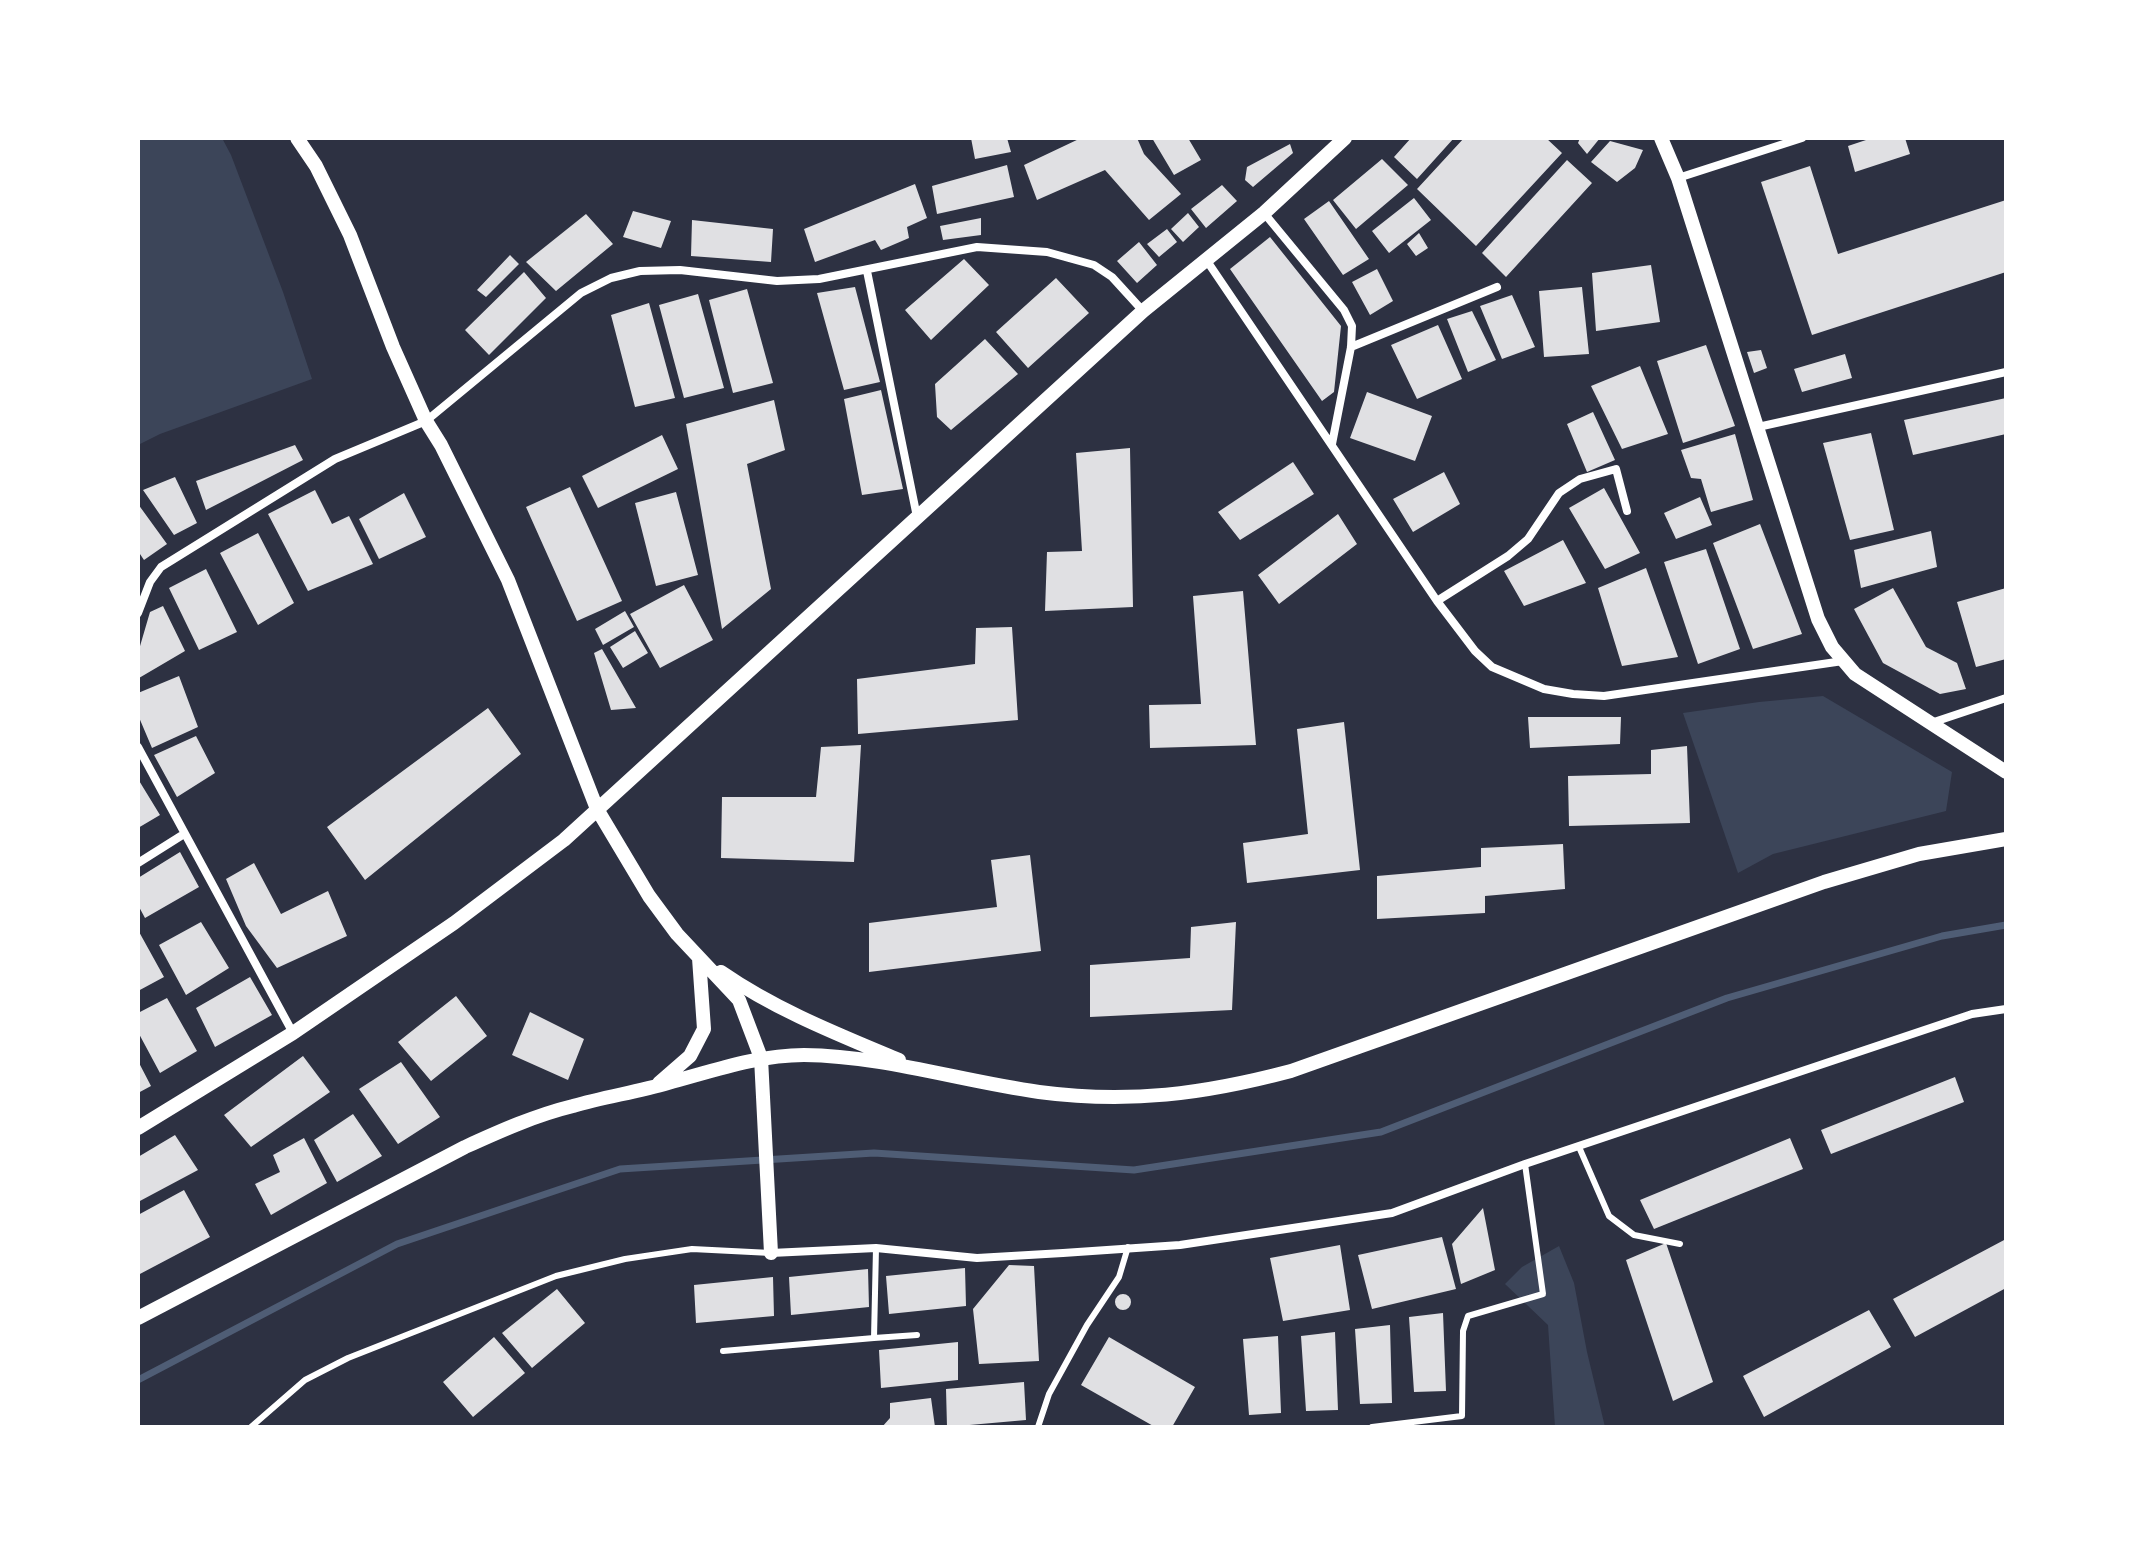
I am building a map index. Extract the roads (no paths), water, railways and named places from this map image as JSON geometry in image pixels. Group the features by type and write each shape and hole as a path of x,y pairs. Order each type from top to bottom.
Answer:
{"street":[{"path":"297,138 316,166 350,235 393,347 426,421 508,580 597,809 649,896 677,934 739,1000 761,1058 771,1253 876,1248 977,1258 1180,1245 1392,1213 1525,1164 1972,1014 2006,1009"},
{"path":"138,1128 293,1033 454,923 564,840 1143,311 1264,213 1345,138"},
{"path":"1661,138 1678,178 1818,619 1832,647 1855,674 2006,772"},
{"path":"1678,178 1802,138"},
{"path":"1264,213 1344,310 1352,326 1351,347 1332,444"},
{"path":"138,613 150,582 161,567 335,459 426,421 581,293 611,278 640,271 680,270 777,281 819,279 977,247 1047,252 1094,265 1112,277 1143,311"},
{"path":"1207,261 1437,601 1475,651 1492,667 1544,689 1604,696 1843,661"},
{"path":"867,271 918,519"},
{"path":"1351,347 1497,287"},
{"path":"1758,427 2006,372"},
{"path":"1437,601 1508,556 1528,539 1559,493 1580,479 1616,469 1627,511"},
{"path":"1930,724 2006,698"},
{"path":"139,752 293,1033"},
{"path":"138,863 184,834"},
{"path":"138,1318 465,1147 570,1106 761,1058 803,1055 847,1057 1023,1089 1082,1096 1184,1094 1235,1085 1306,1066 1824,882 1919,854 2006,839"},
{"path":"699,958 748,990 811,1024 925,1071"},
{"path":"655,1087 690,1056 704,1029 699,958"}],"lane":[{"path":"1579,1147 1609,1216 1634,1235 1680,1244"},
{"path":"1372,1427 1462,1416 1463,1331 1468,1316 1543,1294 1525,1164"},
{"path":"1038,1427 1049,1394 1087,1325 1119,1277 1128,1247"},
{"path":"874,1338 876,1248"},
{"path":"251,1427 305,1380 348,1358 556,1276 625,1259 692,1249 771,1253"},
{"path":"723,1351 917,1335"}],"waterway":[{"path":"138,1380 397,1244 620,1169 874,1153 1134,1170 1381,1132 1727,998 1942,936 2006,925"}]}
